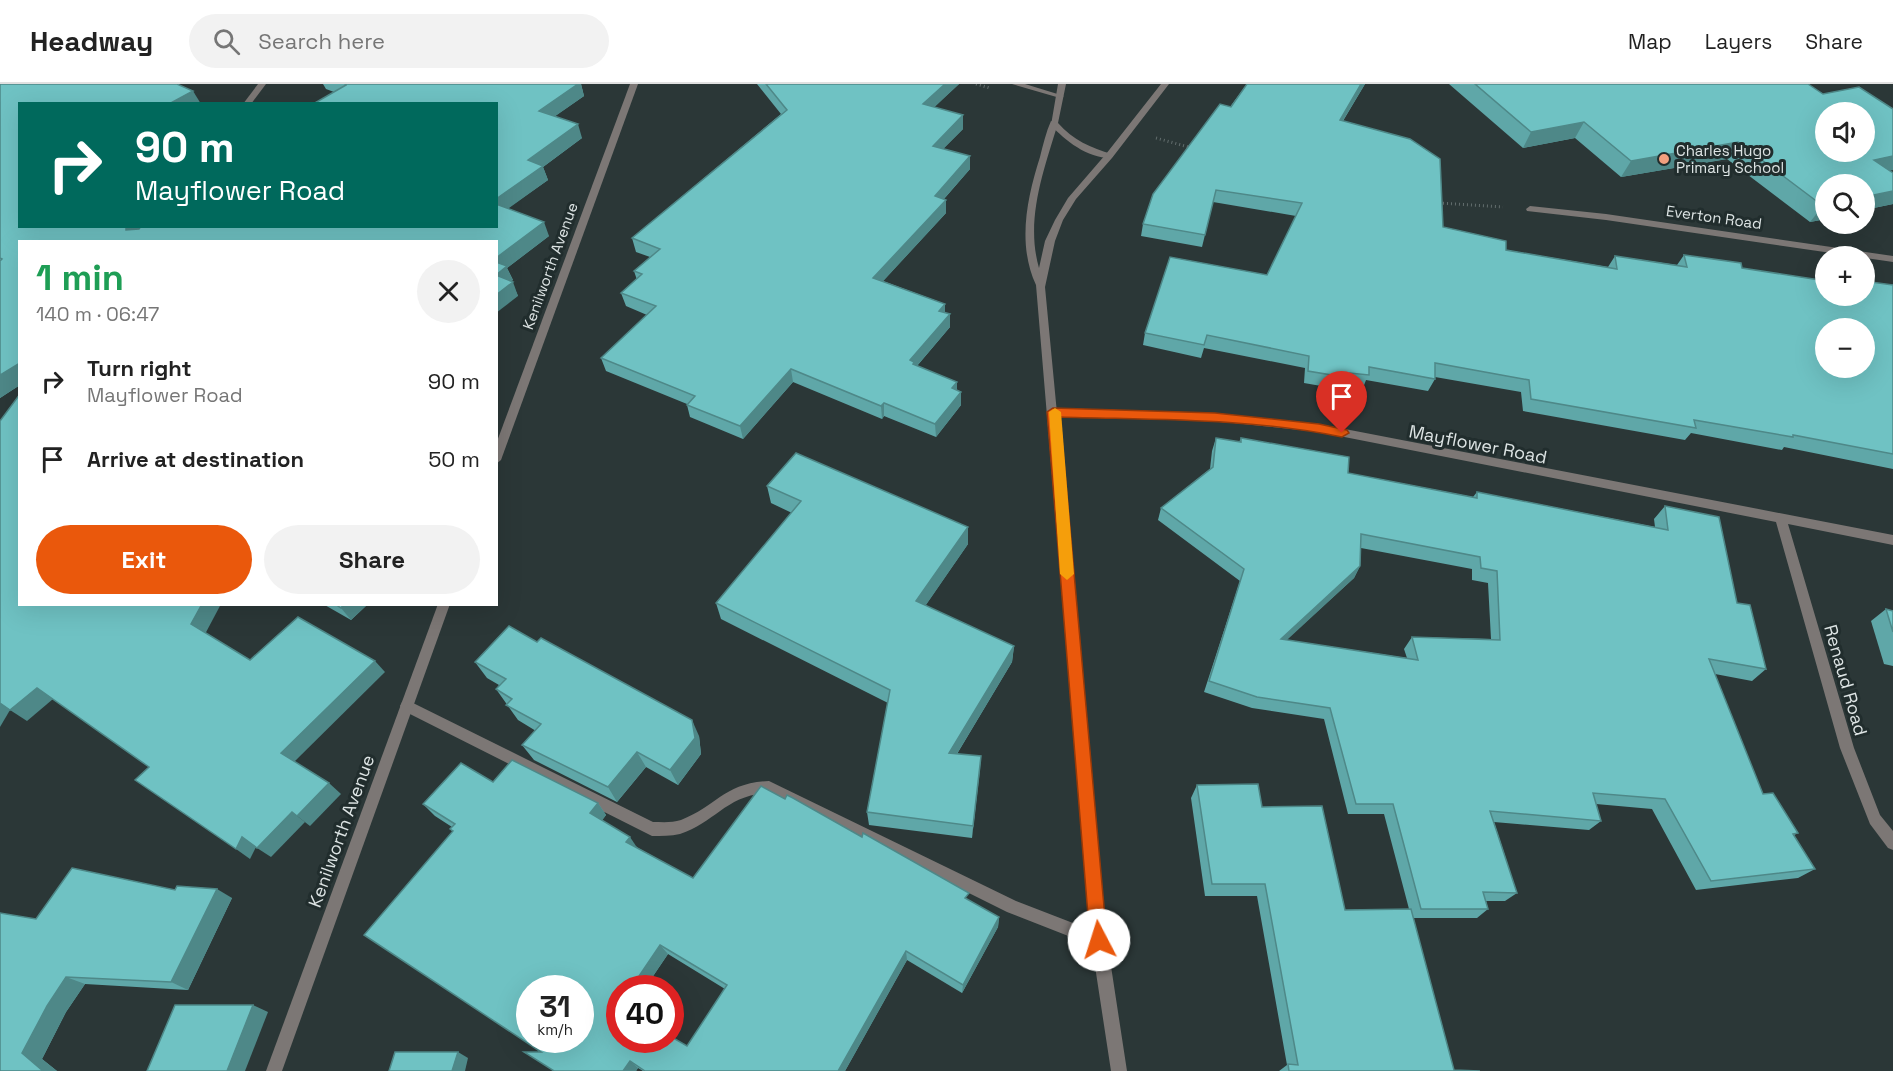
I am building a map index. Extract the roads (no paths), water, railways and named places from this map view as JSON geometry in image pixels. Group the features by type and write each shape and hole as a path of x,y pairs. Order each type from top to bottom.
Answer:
{"street":[{"path":"248,102 262,84"},
{"name":"Kenilworth Avenue","path":"498,455 634,84"},
{"path":"1016,84 1060,96"},
{"path":"1062,84 1054,123 1032,196 1029,218 1030,249 1040,287 1099,940 1119,1071"},
{"path":"1040,287 1050,241 1072,198 1109,156 1165,84"},
{"path":"1054,123 1069,140 1086,149 1109,156"},
{"name":"Everton Road","path":"1530,209 1606,217 1893,259"},
{"name":"Mayflower Road","path":"1053,412 1215,417 1319,428 1893,540"},
{"name":"Renaud Road","path":"1780,519 1847,748 1875,819 1893,843"},
{"name":"Kenilworth Avenue","path":"274,1071 443,606"},
{"path":"407,706 652,829 671,829 688,824 733,793 753,787 770,787 1012,907 1099,940"}],"place":[{"name":"Charles Hugo Primary School","path":"1664,159"}]}
